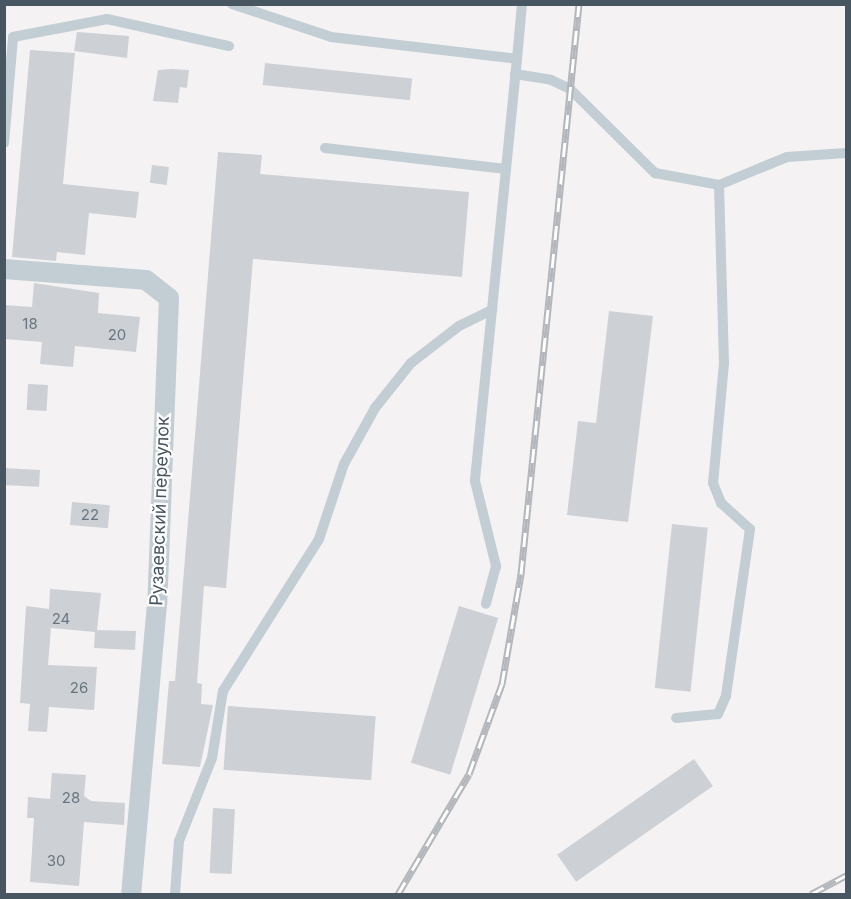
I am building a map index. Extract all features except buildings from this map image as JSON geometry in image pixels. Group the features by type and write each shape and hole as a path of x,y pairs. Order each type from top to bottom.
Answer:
{"street":[{"name":"Рузаевский переулок","path":"4,269 146,280 169,298 157,604 131,894"}],"lane":[{"path":"232,4 331,37 517,59"},
{"path":"486,604 496,566 475,481 522,4"},
{"path":"4,143 9,37 107,19 229,46"},
{"path":"515,74 551,80 570,89 655,173 719,185 787,157 846,153"},
{"path":"325,148 506,168"},
{"path":"676,718 718,714 726,696 750,529 721,503 713,483 724,363 719,185"},
{"path":"175,894 179,841 212,758 223,691 319,538 344,464 375,408 411,363 459,326 492,310"}],"railway":[{"path":"398,894 469,774 502,684 521,574 579,4"},
{"path":"811,894 846,875"}]}
